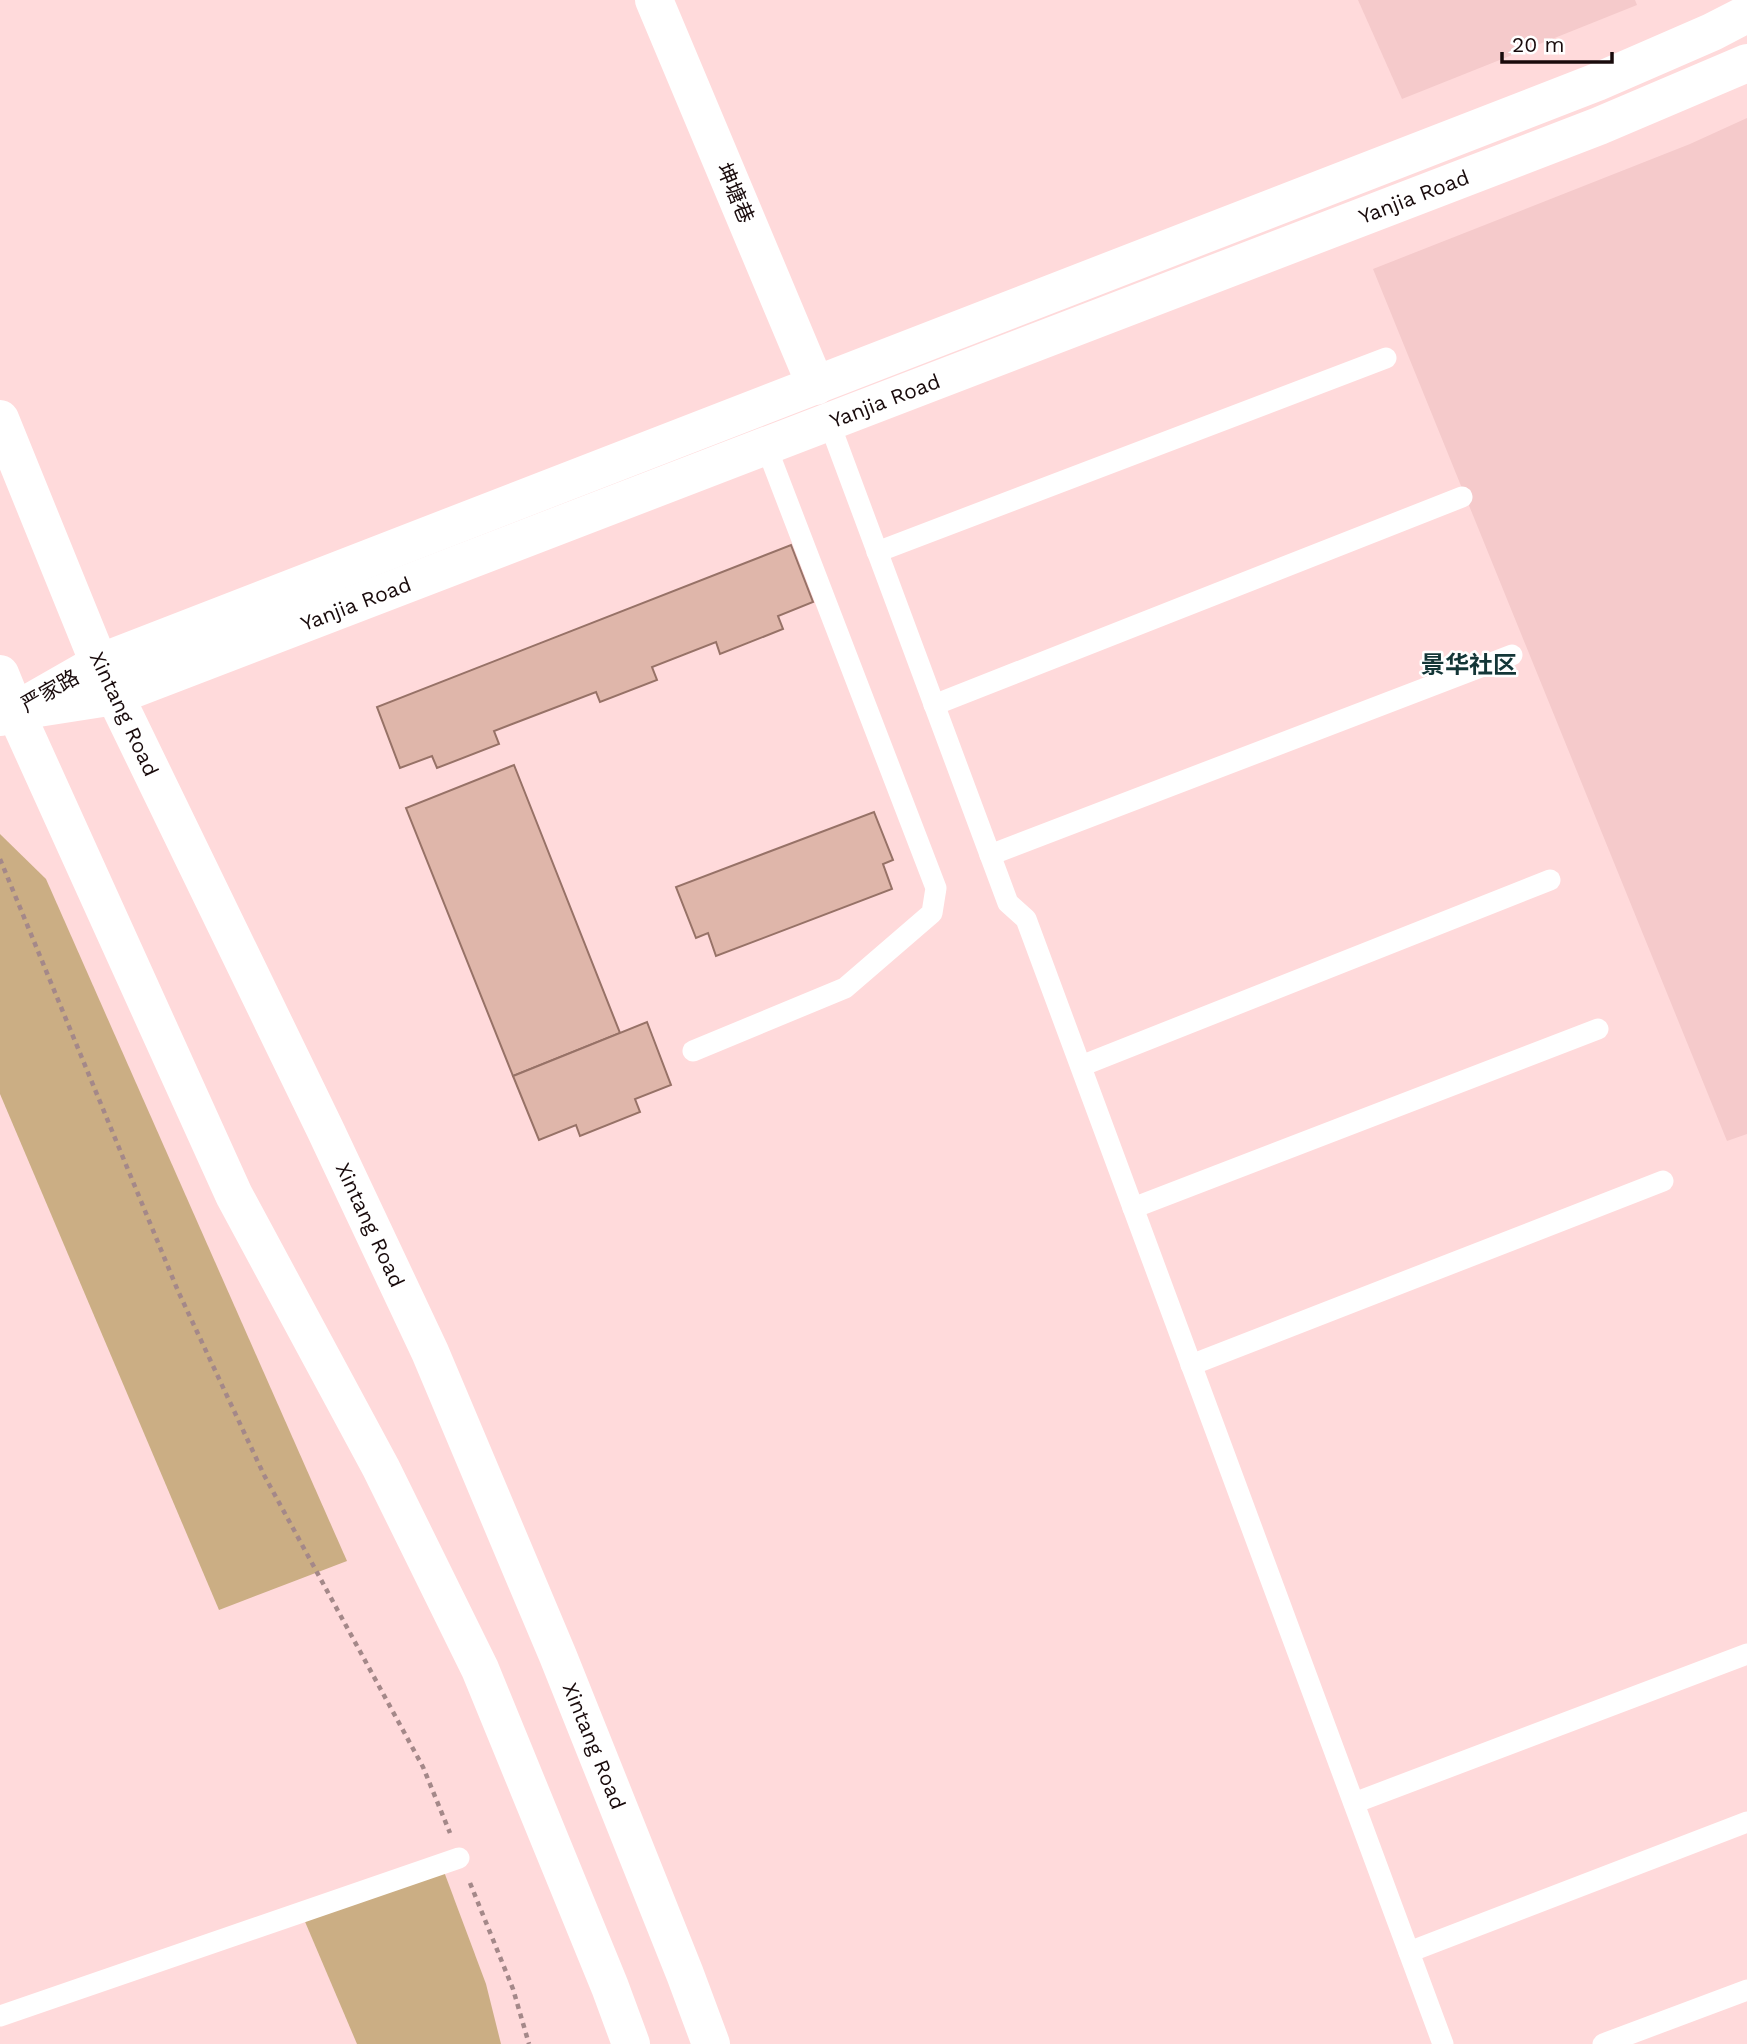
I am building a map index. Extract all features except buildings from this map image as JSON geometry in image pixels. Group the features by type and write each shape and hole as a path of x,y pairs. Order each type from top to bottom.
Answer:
{"street":[{"name":"坤塘巷","path":"654,0 816,386"},
{"name":"Yanjia Road","path":"107,680 816,386 1597,82 1747,14"},
{"name":"Yanjia Road","path":"107,680 766,446 1600,126 1747,63"},
{"name":"Xintang Road","path":"0,419 107,680 430,1352 568,1682 711,2044"},
{"path":"0,674 8,714 234,1195 381,1468 480,1669 631,2044"},
{"name":"严家路","path":"8,714 107,680"}],"lane":[{"path":"877,552 1386,358"},
{"path":"829,422 1008,903 1026,919 1443,2044"},
{"path":"693,1051 845,988 932,913 936,888 766,446"},
{"path":"934,705 1462,497"},
{"path":"990,855 1512,655"},
{"path":"1081,1066 1550,880"},
{"path":"1133,1208 1598,1029"},
{"path":"1191,1366 1663,1181"},
{"path":"1354,1803 1747,1654"},
{"path":"1409,1952 1747,1822"},
{"path":"0,2016 460,1857"},
{"path":"1603,2044 1747,1990"}],"path":[{"path":"0,859 178,1291 264,1475 423,1768 513,1989 529,2044"}],"shaded area":[{"path":"1358,0 1635,0 1637,5 1402,99"},
{"path":"1747,118 1747,1134 1727,1141 1373,269 1690,144"},
{"path":"0,834 46,879 347,1561 219,1610 0,1094"},
{"path":"443,1869 486,1984 501,2044 357,2044 303,1917"}],"district":[{"name":"景华社区","path":"1469,665"}]}
